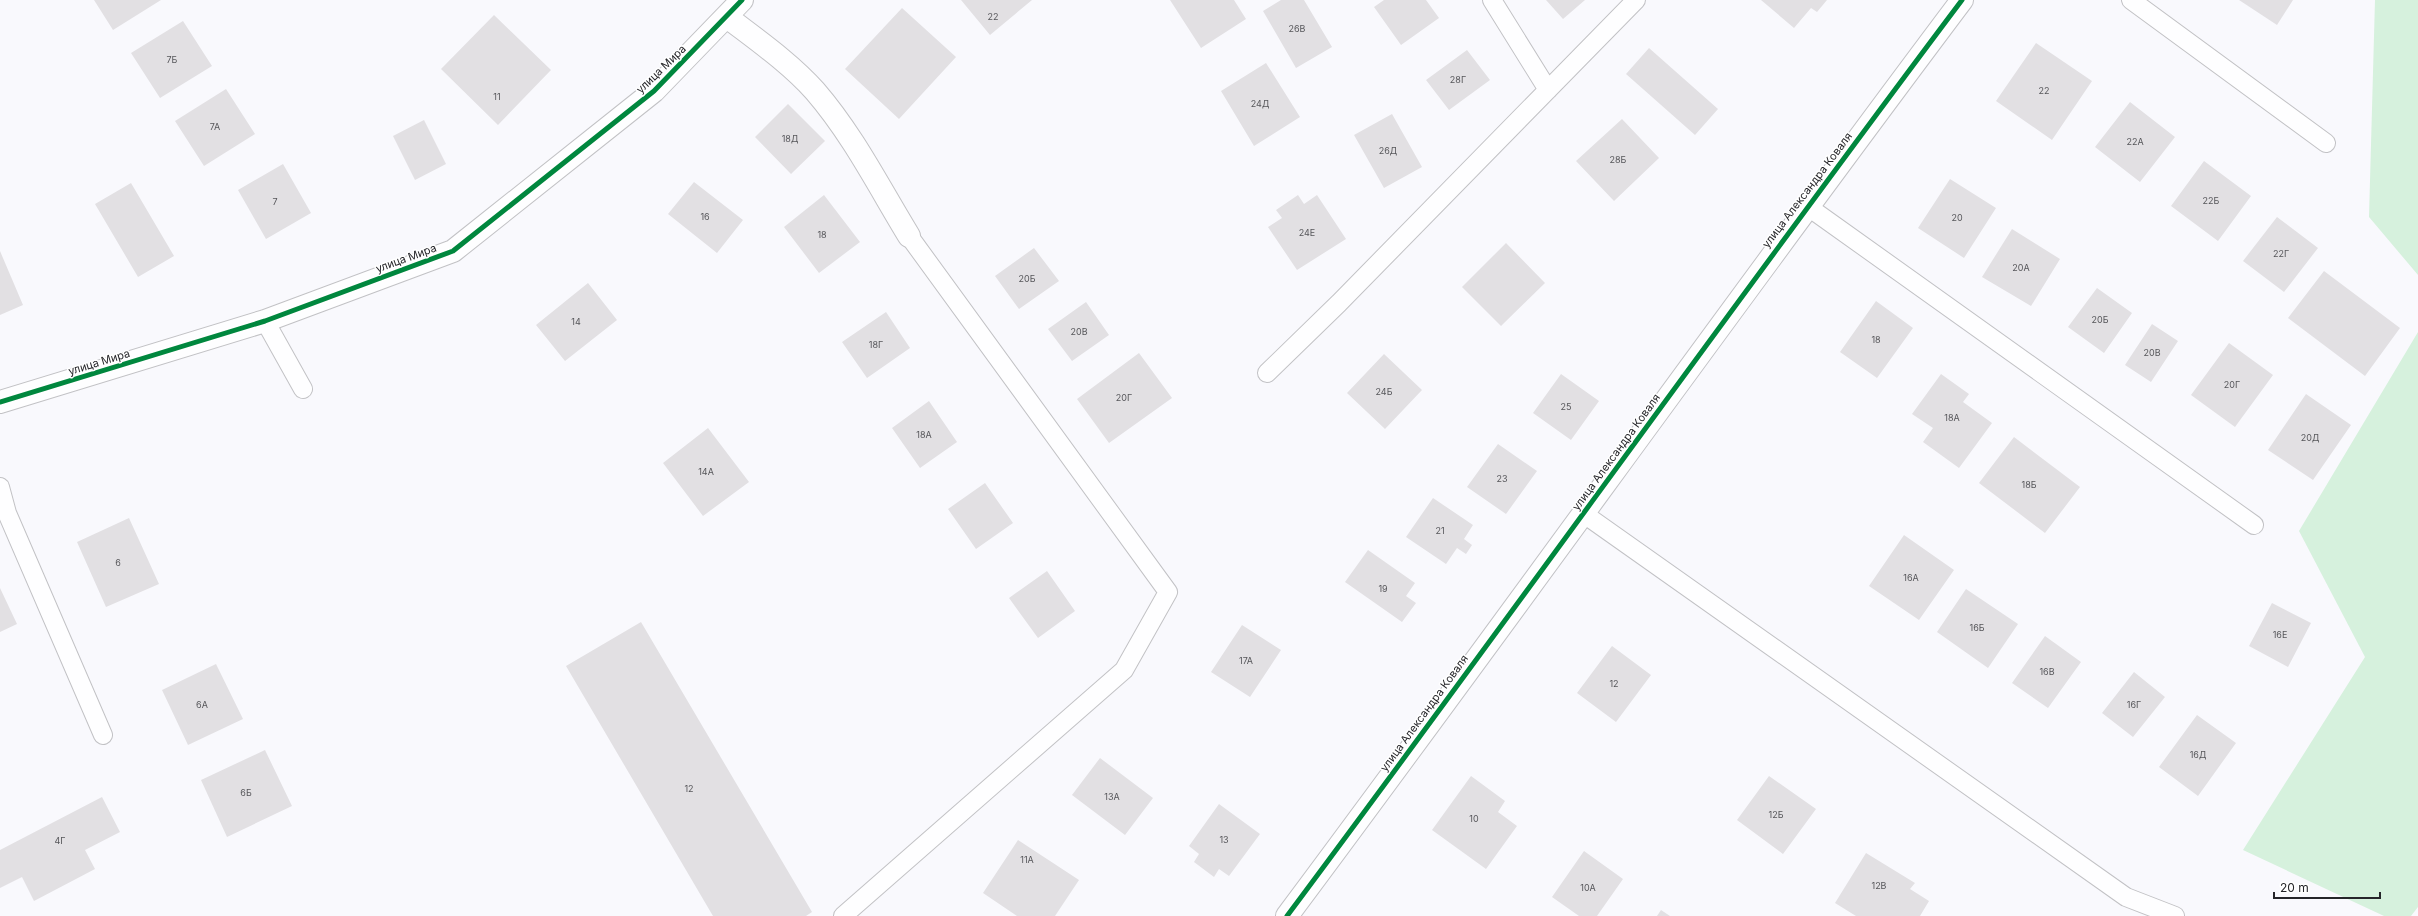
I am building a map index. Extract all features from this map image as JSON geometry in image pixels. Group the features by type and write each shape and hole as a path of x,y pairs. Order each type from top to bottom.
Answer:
{"street":[{"name":"улица Мира","path":"0,402 265,321 453,252 654,91 742,0"},
{"name":"улица Александра Коваля","path":"1287,916 1584,514 1807,206 1962,0"},
{"path":"727,17 780,59 814,91 854,142 909,236"}],"lane":[{"path":"1492,0 1548,90"},
{"path":"1267,373 1636,0"},
{"path":"2131,0 2326,143"},
{"path":"1807,206 2254,524"},
{"path":"843,916 1124,670 1168,592 909,236"},
{"path":"265,321 303,389"},
{"path":"0,487 7,513 104,735"},
{"path":"1584,514 2126,897 2175,916"}],"green space":[{"path":"2375,0 2418,0 2418,275 2369,217"},
{"path":"2418,332 2418,907 2411,916 2384,916 2243,850 2365,657 2299,531"}],"building":[{"path":"94,0 161,0 113,30"},
{"path":"961,0 1032,0 990,35"},
{"path":"1170,0 1234,0 1246,19 1201,48"},
{"path":"1281,0 1304,0 1332,47 1296,68 1263,11"},
{"path":"1384,0 1426,0 1439,18 1401,45 1374,7"},
{"path":"1546,0 1585,0 1563,19"},
{"path":"1761,0 1827,0 1817,12 1811,8 1794,28"},
{"path":"2239,0 2293,0 2277,25"},
{"path":"902,8 956,57 899,119 845,69"},
{"path":"494,15 551,70 498,125 441,69"},
{"path":"183,21 212,66 160,98 131,53"},
{"path":"2036,43 2092,81 2052,140 1996,101"},
{"path":"1649,48 1718,109 1695,135 1626,74"},
{"path":"1467,50 1490,80 1449,110 1426,80"},
{"path":"1266,63 1300,117 1254,146 1221,91"},
{"path":"226,89 255,134 204,166 175,121"},
{"path":"2130,102 2175,137 2140,182 2095,147"},
{"path":"788,104 825,141 791,174 755,137"},
{"path":"1392,114 1422,167 1384,188 1354,135"},
{"path":"1622,119 1659,158 1614,201 1576,161"},
{"path":"424,120 446,164 415,180 393,136"},
{"path":"2204,161 2251,196 2218,241 2171,206"},
{"path":"283,164 311,213 266,239 238,190"},
{"path":"1950,179 1996,208 1964,258 1918,228"},
{"path":"694,182 743,220 717,253 668,214"},
{"path":"131,183 174,256 138,277 95,204"},
{"path":"824,195 860,242 819,273 784,227"},
{"path":"1298,195 1304,204 1317,195 1346,239 1297,270 1268,227 1282,218 1276,210"},
{"path":"2277,217 2318,248 2284,292 2243,261"},
{"path":"2012,229 2060,259 2031,306 1982,277"},
{"path":"1506,243 1545,283 1501,326 1462,287"},
{"path":"1034,248 1059,281 1019,309 995,276"},
{"path":"0,251 23,305 0,315"},
{"path":"2324,271 2400,328 2365,376 2288,318"},
{"path":"588,283 617,320 565,361 536,325"},
{"path":"2097,288 2132,313 2104,353 2068,327"},
{"path":"1876,301 1913,328 1877,378 1840,352"},
{"path":"1086,302 1109,335 1072,361 1048,329"},
{"path":"886,312 910,348 867,378 842,342"},
{"path":"2152,324 2178,341 2151,382 2125,365"},
{"path":"2229,343 2273,375 2235,427 2191,395"},
{"path":"1139,353 1172,398 1109,443 1077,399"},
{"path":"1384,354 1422,390 1385,429 1347,393"},
{"path":"1561,374 1599,401 1571,440 1533,413"},
{"path":"1941,374 1969,394 1963,402 1992,423 1959,468 1923,442 1933,428 1912,414"},
{"path":"2306,394 2351,425 2313,480 2268,450"},
{"path":"929,401 957,442 920,468 892,428"},
{"path":"708,428 749,482 703,516 663,463"},
{"path":"2014,437 2080,487 2045,533 1979,483"},
{"path":"1498,444 1537,471 1506,514 1467,487"},
{"path":"985,483 1013,523 976,549 948,509"},
{"path":"1433,498 1473,525 1464,539 1472,545 1466,554 1457,548 1446,564 1406,537"},
{"path":"129,518 159,584 106,607 77,542"},
{"path":"1904,535 1954,570 1919,620 1869,586"},
{"path":"1368,550 1415,583 1406,596 1416,603 1402,622 1345,582"},
{"path":"1047,571 1075,611 1038,638 1009,598"},
{"path":"0,588 17,624 0,632"},
{"path":"1966,589 2018,624 1988,668 1937,632"},
{"path":"2272,603 2311,623 2288,667 2249,646"},
{"path":"641,622 812,912 806,916 713,916 566,666"},
{"path":"1242,625 1281,650 1250,697 1211,672"},
{"path":"2045,636 2081,662 2048,708 2012,683"},
{"path":"1612,646 1651,675 1616,722 1577,693"},
{"path":"216,664 243,719 188,745 162,690"},
{"path":"2134,672 2165,697 2133,737 2102,713"},
{"path":"2197,715 2236,743 2198,796 2159,767"},
{"path":"265,750 292,806 227,837 201,780"},
{"path":"1100,758 1153,798 1125,835 1072,795"},
{"path":"1471,776 1505,801 1498,812 1517,826 1486,869 1432,830"},
{"path":"1769,776 1816,809 1783,854 1737,820"},
{"path":"102,797 120,832 85,850 95,869 34,901 22,877 0,888 0,850"},
{"path":"1219,804 1260,834 1229,876 1219,869 1214,877 1194,862 1199,854 1189,846"},
{"path":"1018,840 1079,880 1055,916 1017,916 983,893"},
{"path":"1584,851 1623,879 1597,916 1579,916 1552,897"},
{"path":"1866,853 1915,883 1910,889 1929,901 1920,916 1856,916 1835,903"},
{"path":"1661,910 1670,916 1657,916"}],"cycle path":[{"path":"0,402 265,321 453,251 654,91 742,0"},
{"path":"1287,916 1792,228 1962,0"}]}
